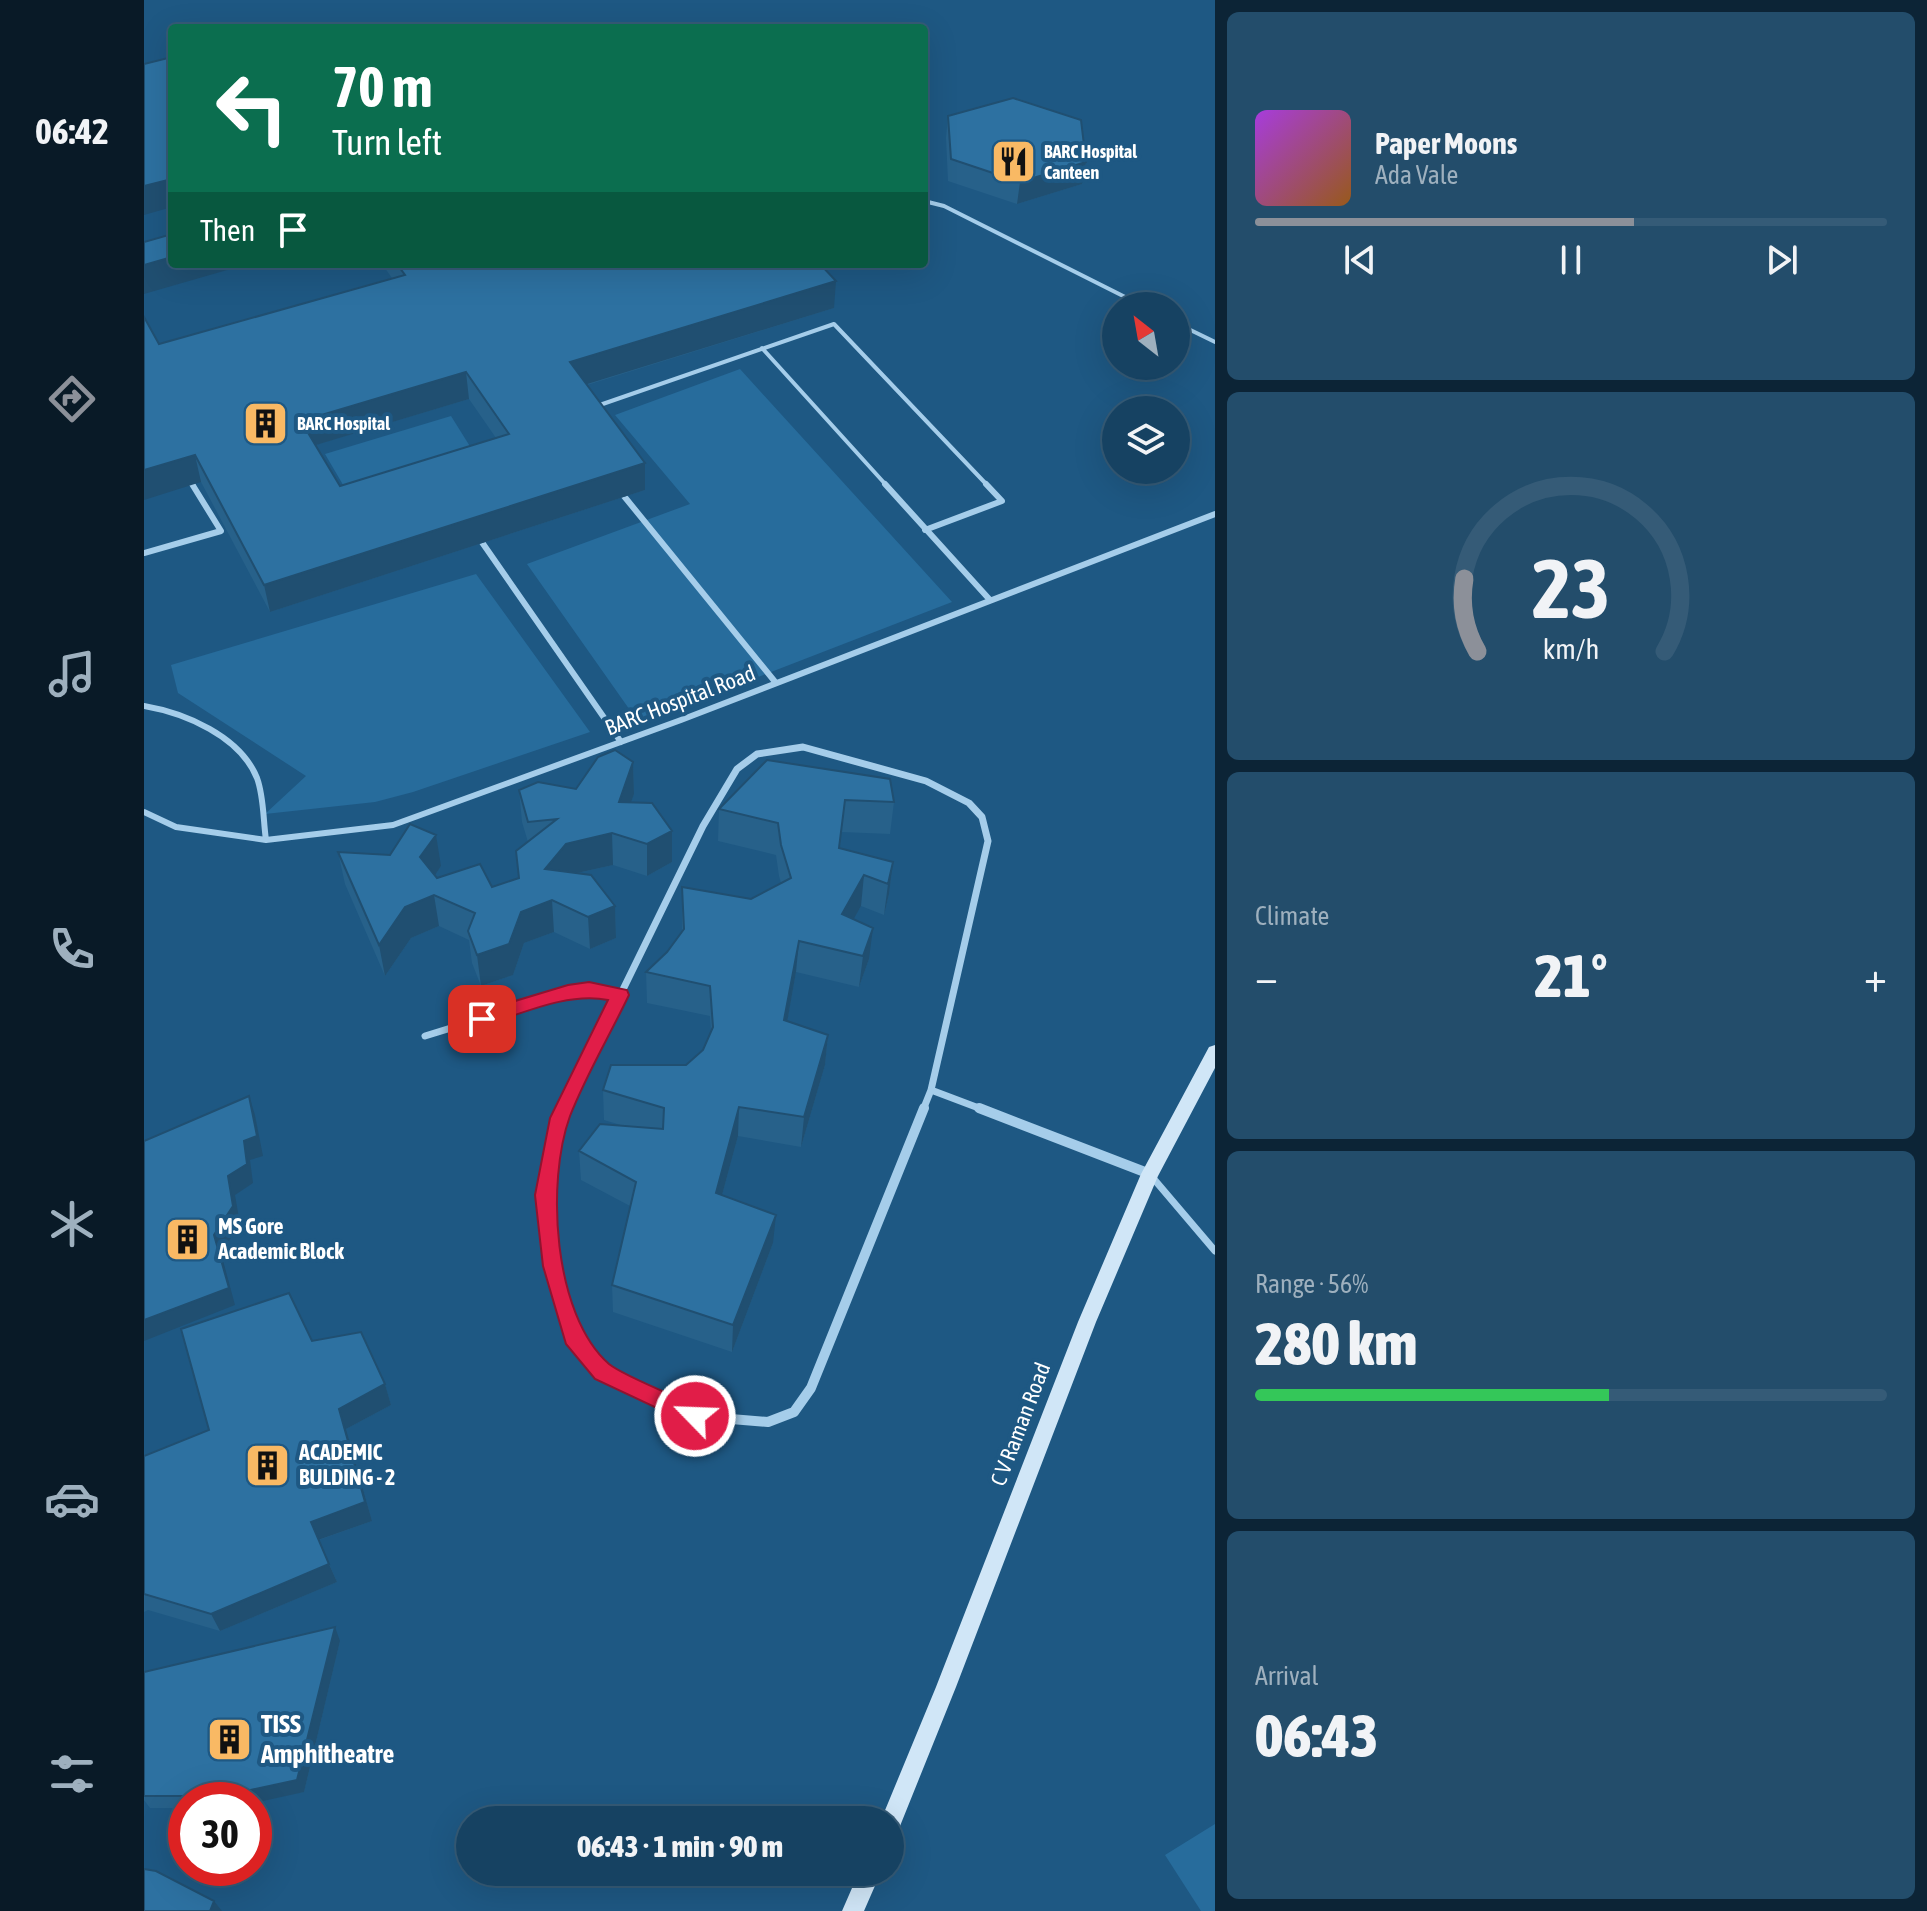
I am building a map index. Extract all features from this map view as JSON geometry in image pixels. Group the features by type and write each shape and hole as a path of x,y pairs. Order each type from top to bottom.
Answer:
{"street":[{"path":"803,747 936,783 969,803 983,819 988,841 931,1090 811,1388 794,1412 768,1422 695,1416 603,1372 573,1338 553,1266 545,1195 560,1118 620,995 703,826 737,769 757,754 803,747"},
{"path":"425,1036 568,992 589,989 620,995"},
{"name":"C V Raman Road","path":"897,1806 1087,1322 1150,1174 1215,1052"},
{"path":"931,1090 1150,1174"},
{"path":"853,1911 864,1886"}],"lane":[{"path":"928,202 944,206 1115,292"},
{"path":"592,408 834,324 1002,501 925,530"},
{"path":"1190,330 1215,342"},
{"path":"762,348 990,600"},
{"path":"144,553 221,531 192,479 180,482"},
{"path":"614,484 776,683"},
{"name":"BARC Hospital Road","path":"144,812 176,827 266,840 393,825 621,742 1215,514"},
{"path":"475,533 621,742"},
{"path":"144,706 164,708 215,735 243,755 256,775 266,840"},
{"path":"1150,1174 1215,1251"}],"shaded area":[{"path":"740,369 952,602 639,723 527,564 690,504 615,415"},
{"path":"451,416 476,456 349,495 325,454"},
{"path":"476,574 590,732 375,802 265,814 306,776 178,693 171,665"},
{"path":"1215,1824 1215,1911 1201,1911 1165,1855"}],"building":[{"path":"168,58 168,180 144,186 144,64"},
{"name":"BARC Hospital Canteen","path":"1013,98 1081,120 1086,162 1020,182 951,159 948,116"},
{"path":"168,235 168,258 144,265 144,242"},
{"name":"BARC Hospital","path":"400,268 824,268 836,281 570,362 645,463 264,585 195,455 144,470 144,317 159,344 405,275","holes":["466,372 509,434 340,486 301,421"]},
{"path":"615,750 633,762 619,802 652,803 672,831 647,844 612,833 566,844 545,869 591,875 615,906 588,917 552,900 521,912 509,944 477,955 468,931 475,913 434,895 405,907 379,945 338,852 390,855 410,824 436,835 420,857 437,878 480,864 492,887 519,878 516,851 557,819 528,822 519,790 538,782 576,789 598,757"},
{"path":"767,760 890,779 894,802 845,800 839,848 893,862 888,884 864,875 842,914 873,928 863,956 799,941 784,1020 828,1035 804,1117 739,1107 716,1193 776,1215 733,1325 612,1285 636,1182 579,1151 600,1124 663,1129 664,1108 603,1090 611,1065 686,1065 703,1050 713,1027 710,986 646,972 667,952 684,929 682,887 751,899 791,878 778,823 719,809"},
{"name":"MS Gore Academic Block","path":"249,1096 257,1136 244,1141 247,1164 228,1176 233,1206 214,1235 229,1288 144,1320 144,1141"},
{"name":"ACADEMIC BULDING - 2","path":"289,1293 312,1341 361,1332 385,1384 339,1409 365,1502 311,1522 329,1564 211,1614 144,1594 144,1456 209,1430 181,1329"},
{"name":"TISS Amphitheatre","path":"335,1627 297,1780 272,1785 272,1782 168,1782 168,1796 144,1796 144,1672"},
{"path":"144,1869 168,1877 168,1886 185,1886 214,1901 210,1911 144,1911"}],"place":[{"name":"BARC Hospital Canteen","path":"1013,161"},
{"name":"BARC Hospital","path":"266,423"},
{"name":"MS Gore Academic Block","path":"187,1239"},
{"name":"ACADEMIC BULDING - 2","path":"268,1465"},
{"name":"TISS Amphitheatre","path":"230,1739"}],"route":[{"path":"482,1019 568,992 589,989 620,995 560,1118 545,1195 553,1266 573,1338 603,1372 695,1416"}]}
